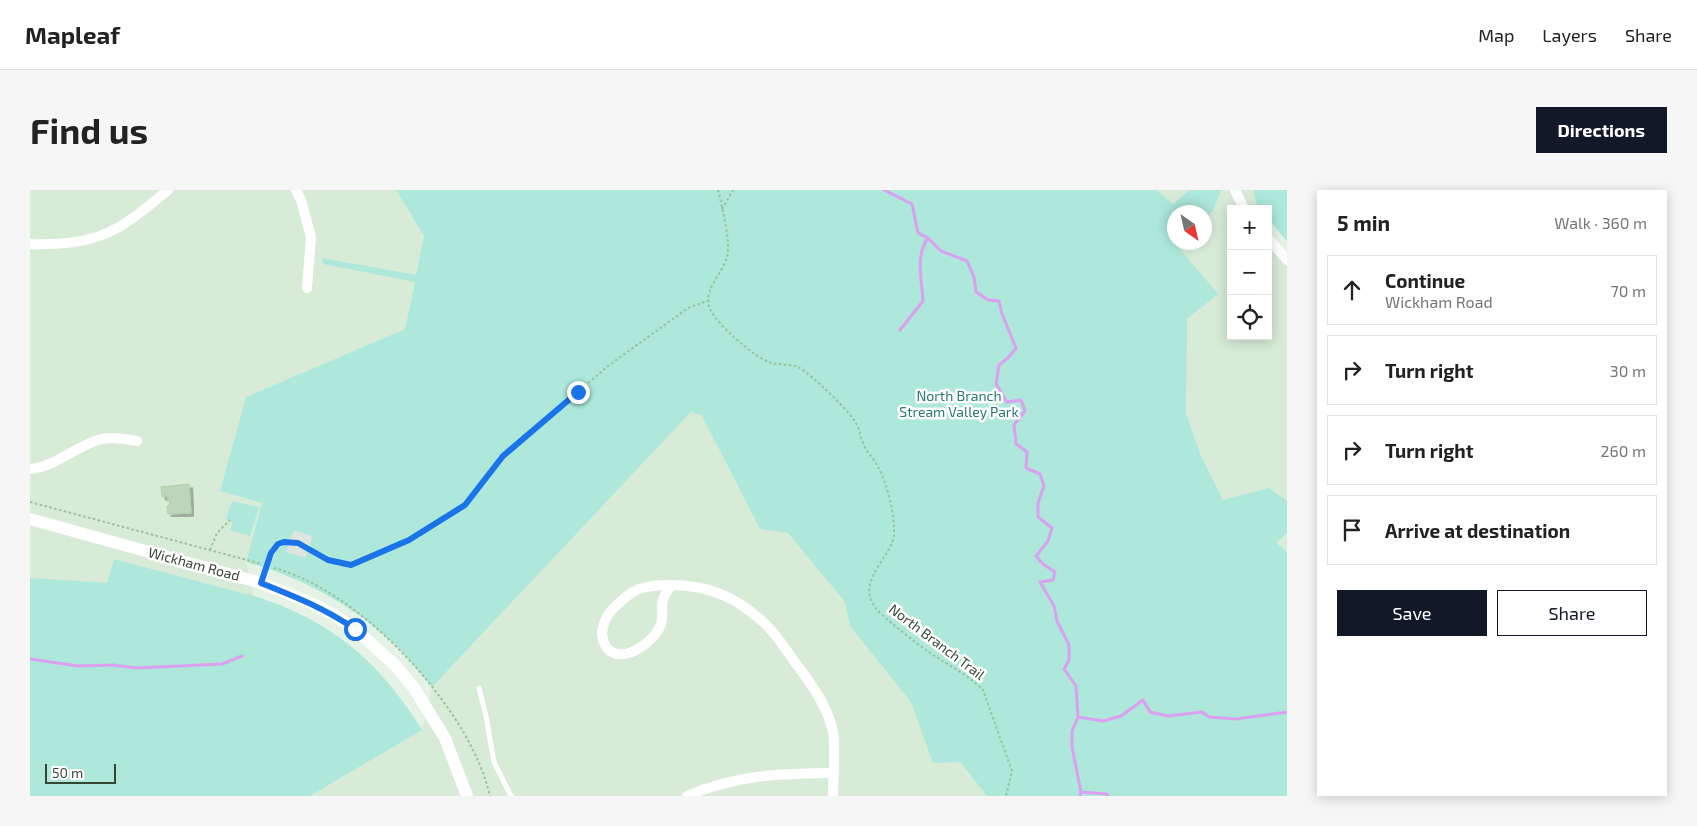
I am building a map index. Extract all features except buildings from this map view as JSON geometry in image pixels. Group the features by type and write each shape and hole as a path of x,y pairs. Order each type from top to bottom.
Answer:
{"street":[{"path":"30,244 52,245 78,242 101,235 119,227 168,190"},
{"path":"296,190 301,200 311,237 307,288"},
{"path":"1235,190 1242,205"},
{"path":"1272,243 1287,260"},
{"path":"30,469 50,464 100,439 120,438 137,441"},
{"name":"Wickham Road","path":"30,520 261,583 312,603 334,615 355,629 395,665 414,688 446,738 467,796"},
{"path":"671,585 664,595 661,624 656,633 646,643 625,654 614,653 607,647 602,636 602,625 626,596 639,589 671,585 704,588 746,608 763,622 776,637 817,692 833,731 833,796"},
{"path":"687,796 710,786 739,779 768,775 833,772"}],"lane":[{"path":"261,583 271,553 278,544 284,542 298,543 307,547"},
{"path":"479,688 494,762 511,796"}],"path":[{"path":"307,547 328,560 351,565 409,540 465,505 503,456 608,366 688,308 707,301 709,292 727,258 728,248 718,190"},
{"path":"722,209 732,190"},
{"name":"North Branch Trail","path":"707,301 711,312 747,350 762,360 773,364 797,367 822,386 857,424 863,444 882,474 893,516 894,537 873,576 870,593 872,602 906,636 976,682 983,690 1012,771 1006,796"},
{"path":"210,550 217,534 230,520"}],"shaded area":[{"path":"30,190 396,190 424,236 405,329 246,397 220,491 262,503 246,562 254,596 114,559 106,588 30,586"},
{"path":"1101,190 1285,190 1255,205 1227,205 1227,340 1272,340 1272,243 1287,260 1287,590 1247,596 1118,207"},
{"path":"691,412 702,416 760,529 788,533 899,667 960,762 987,796 310,796 422,730 432,687"},
{"path":"294,530 313,537 305,558 286,552"}],"green space":[{"name":"North Branch Stream Valley Park","path":"396,190 1156,190 1173,204 1190,190 1221,190 1212,212 1212,205 1167,205 1167,250 1181,250 1218,294 1187,319 1186,413 1201,456 1223,500 1269,488 1287,501 1287,533 1276,543 1287,552 1287,796 987,796 960,762 933,763 911,702 850,626 845,602 788,533 760,529 702,416 691,412 432,687 396,646 363,618 307,585 267,568 246,562 262,503 220,491 246,397 405,329 415,282 323,264 322,258 416,275 424,236"},
{"path":"1253,190 1287,190 1287,241 1272,224 1272,205 1257,205"},
{"path":"232,501 259,507 250,536 230,530 233,522 226,519"},
{"path":"114,559 254,596 307,618 330,631 371,664 406,706 422,730 310,796 30,796 30,578 107,583"}],"waterway":[{"path":"884,190 912,204 918,233 928,238 941,251 967,261 974,277 976,292 988,300 999,301 1002,314 1016,348 999,365 996,384 1007,402 1021,400 1025,411 1014,425 1016,444 1027,452 1026,468 1040,474 1044,486 1038,503 1038,517 1052,528 1048,541 1036,556 1043,564 1055,572 1053,580 1040,582 1054,606 1057,621 1069,645 1069,660 1064,669 1076,686 1078,717 1072,731 1072,747 1081,792 1080,796"},
{"path":"900,330 923,301 920,260 928,238"},
{"path":"30,659 78,666 113,665 136,668 222,664 242,656"},
{"path":"1078,717 1103,721 1121,716 1143,700 1150,712 1168,716 1202,712 1209,717 1236,719 1287,712"},
{"path":"1081,792 1107,794 1108,796"}],"route":[{"path":"355,629 312,603 261,583 271,553 278,544 284,542 298,543 328,560 351,565 409,540 465,505 503,456 578,392"}]}
